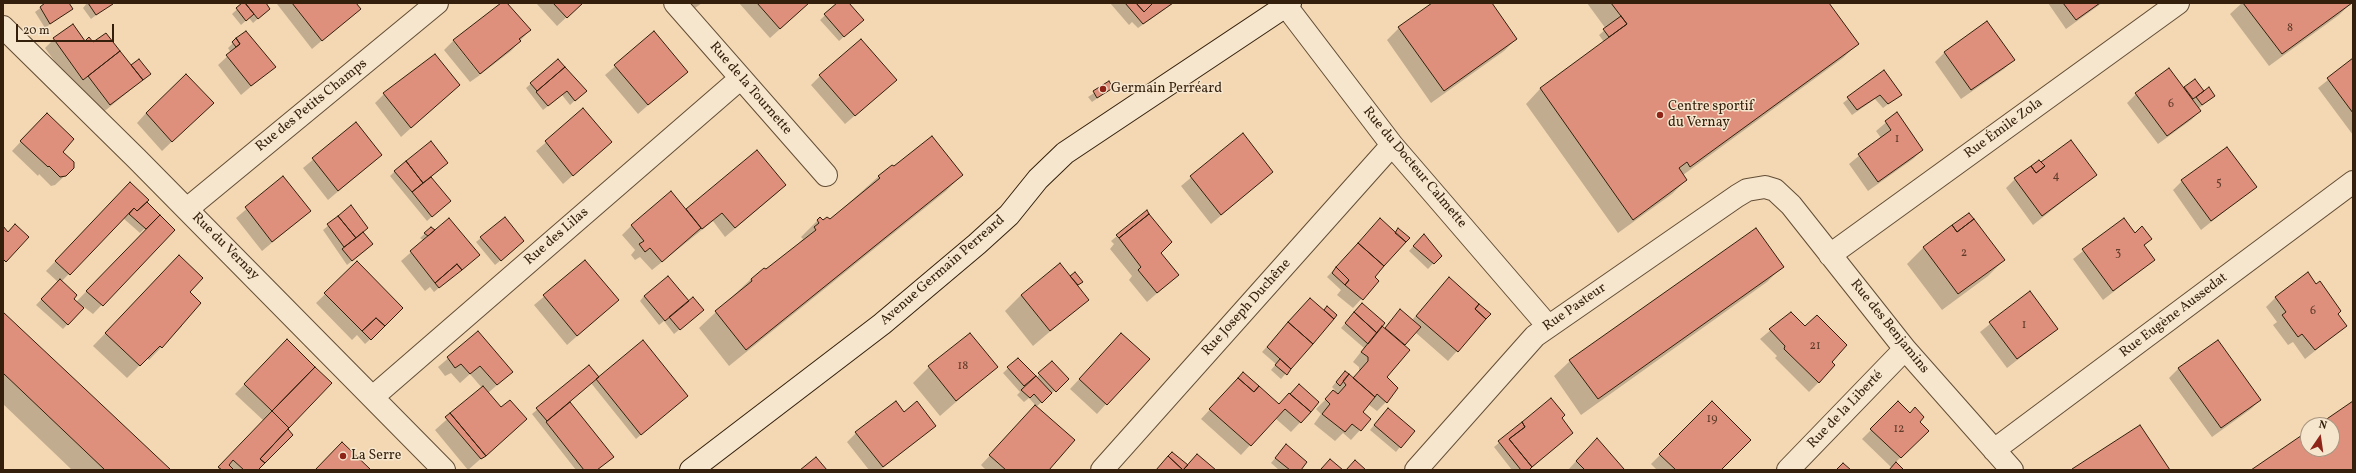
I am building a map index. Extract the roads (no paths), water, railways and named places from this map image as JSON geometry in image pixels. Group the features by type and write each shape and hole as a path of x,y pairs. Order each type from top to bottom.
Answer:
{"street":[{"name":"Rue des Petits Champs","path":"187,209 437,3"},
{"name":"Rue de la Tournette","path":"674,3 826,175"},
{"name":"Rue Émile Zola","path":"1830,255 2178,3"},
{"name":"Rue du Docteur Calmette","path":"1288,4 1392,145 1548,326"},
{"name":"Avenue Germain Perreard","path":"691,470 882,324 977,244 1009,215 1038,178 1065,153 1288,4"},
{"name":"Rue du Vernay","path":"3,27 374,396 444,470"},
{"name":"Rue des Lilas","path":"374,396 741,78"},
{"name":"Rue Joseph Duchêne","path":"1102,470 1392,145"},
{"name":"Rue Eugène Aussedat","path":"1994,450 2353,182"},
{"name":"Rue des Benjamins","path":"1765,187 1783,195 1905,349 2012,470"},
{"name":"Rue Pasteur","path":"1416,470 1524,347 1548,326 1737,196 1747,190 1765,187"},
{"name":"Rue de la Liberté","path":"1788,470 1905,349"}],"place":[{"name":"Germain Perréard","path":"1103,89"},
{"name":"Centre sportif du Vernay","path":"1660,115"},
{"name":"La Serre","path":"343,456"}]}
